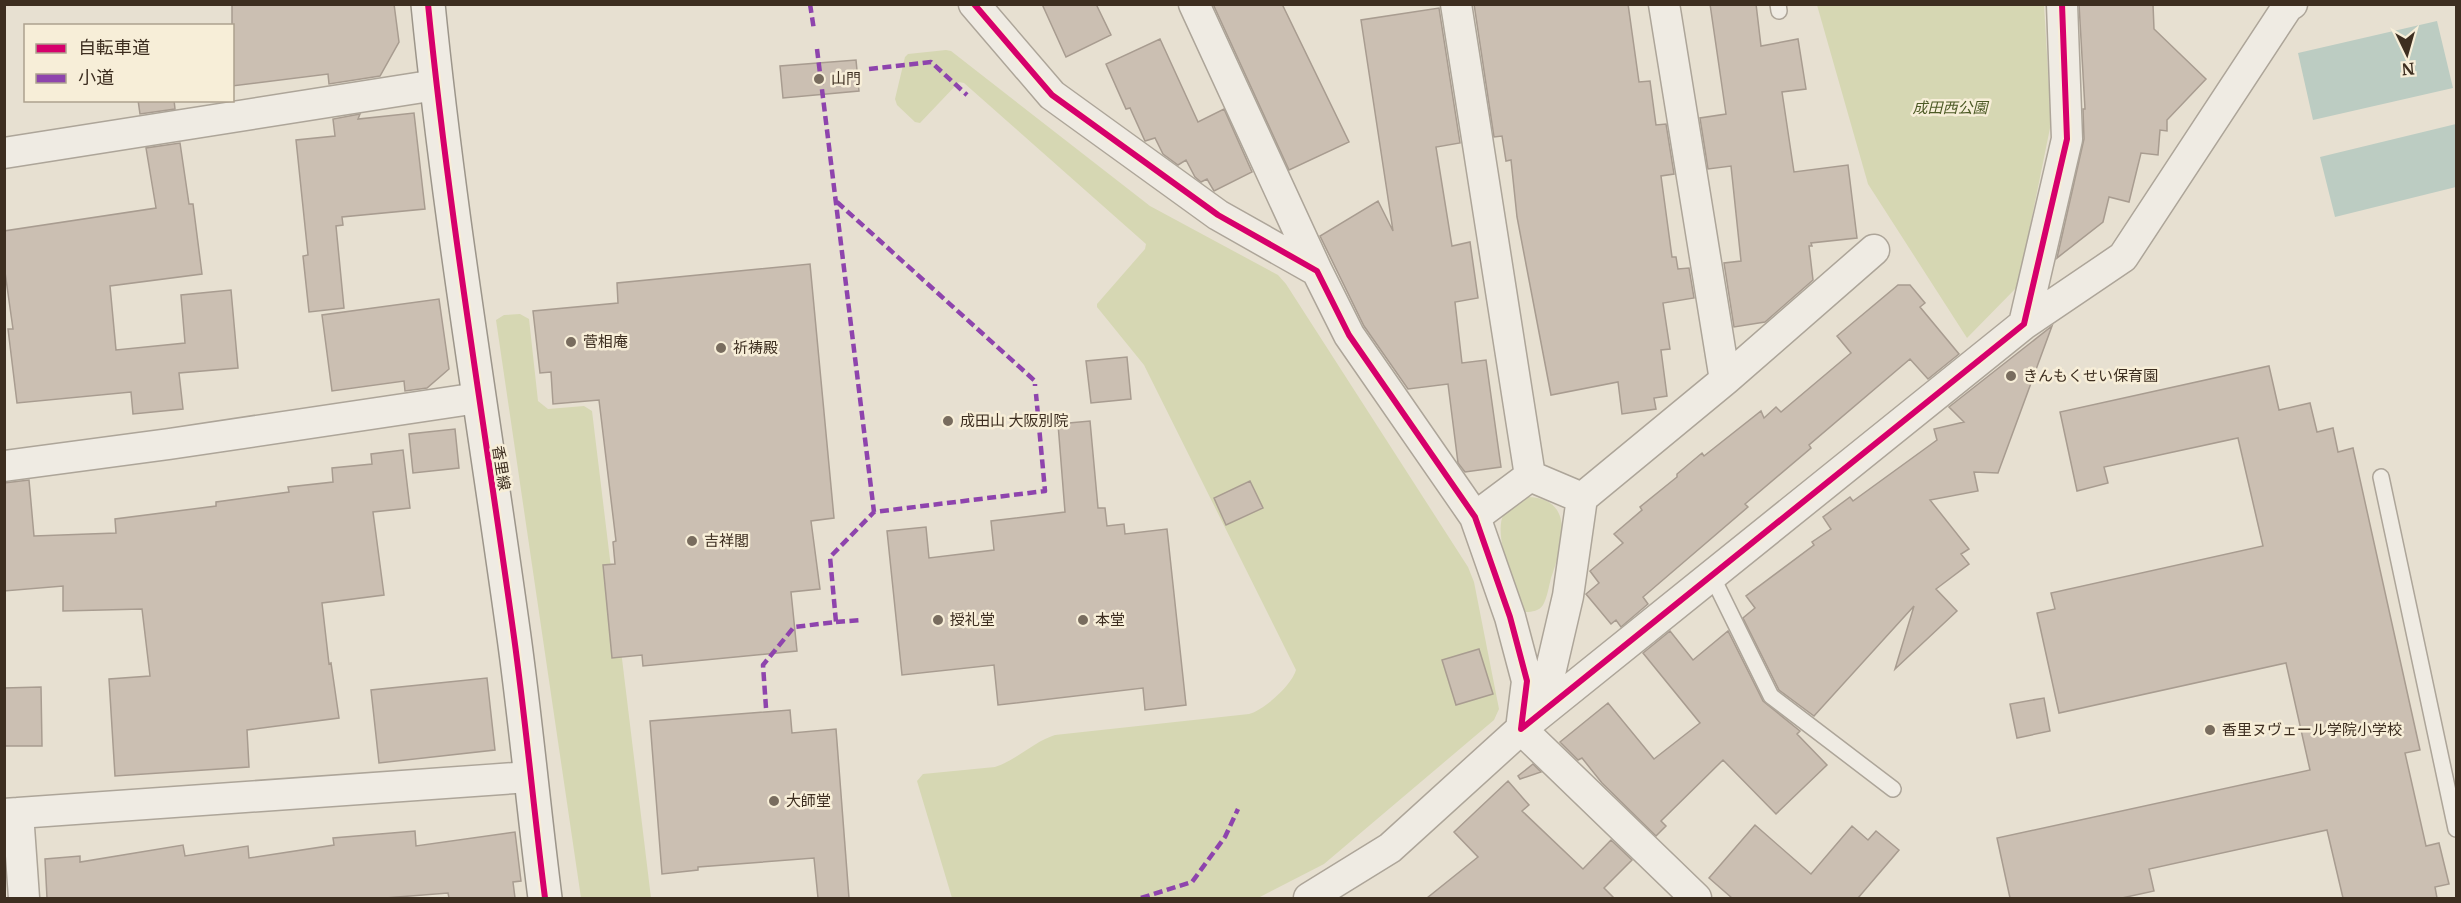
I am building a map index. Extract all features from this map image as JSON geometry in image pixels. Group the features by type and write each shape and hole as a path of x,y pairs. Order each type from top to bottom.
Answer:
{"street":[{"name":"香里線","path":"428,4 436,85 478,399 514,639 545,898"},
{"path":"974,4 1052,95 1218,215 1317,271"},
{"path":"1194,4 1317,271 1349,335 1475,517 1510,617 1527,681 1531,721 1696,898"},
{"path":"1456,4 1530,476"},
{"path":"1664,4 1725,380"},
{"path":"2024,324 2067,139 2062,4"},
{"path":"1309,898 1390,848 1531,721 1711,574 2024,324 2122,256 2288,6 2292,4"},
{"path":"4,153 436,85"},
{"path":"1531,721 1568,596 1582,498 1725,380 1874,250"},
{"path":"4,466 478,399"},
{"path":"1475,517 1530,476"},
{"path":"1530,476 1582,498"},
{"path":"24,898 11,814 530,777"}],"lane":[{"path":"2381,477 2457,829"},
{"path":"1711,574 1771,696 1893,789"}],"green space":[{"name":"成田西公園","path":"1817,5 2044,5 2051,123 2018,286 1967,338 1868,184"},
{"path":"951,51 1150,206 1278,275 1468,567 1474,582 1499,709 1494,720 1324,864 1258,898 952,898 917,781 923,774 995,767 1055,735 1249,714 1262,708 1277,696 1289,683 1296,670 1144,365 1097,307 1097,304 1145,249 1146,244 964,83 959,82 920,123 915,122 897,105 895,99 905,57 908,54"},
{"path":"520,314 529,319 538,401 548,409 584,406 592,411 651,898 581,898 496,320 504,315"},
{"path":"1527,497 1543,499 1553,506 1562,526 1559,552 1544,602 1537,610 1526,612 1522,608 1510,574 1503,547 1501,523 1504,514 1511,506"}],"shaded area":[{"path":"2437,21 2453,88 2313,120 2298,53"},
{"path":"2456,124 2456,187 2335,217 2320,157"}],"building":[{"path":"232,4 394,4 399,42 380,76 329,84 328,74 234,86 234,24 232,24"},
{"path":"1042,4 1096,4 1111,35 1066,57"},
{"path":"1213,4 1282,4 1349,142 1289,170"},
{"path":"1474,4 1628,4 1639,82 1650,81 1656,125 1666,124 1674,174 1661,176 1672,257 1676,257 1678,269 1689,268 1694,298 1663,303 1670,349 1661,350 1667,396 1654,398 1656,409 1622,414 1618,382 1551,395 1517,217 1511,160 1506,161 1502,136 1494,137"},
{"path":"1710,4 1756,4 1761,46 1798,39 1806,89 1782,92 1794,172 1848,165 1857,238 1811,243 1812,246 1809,246 1813,280 1765,322 1734,327 1724,263 1741,261 1731,166 1708,169 1700,118 1726,114"},
{"path":"2079,4 2153,4 2154,29 2206,79 2167,120 2167,131 2160,130 2158,155 2141,153 2129,202 2109,197 2103,222 2057,258 2084,139 2083,109 2085,109"},
{"path":"1439,8 1460,143 1436,147 1452,246 1470,242 1478,298 1455,302 1462,363 1486,360 1501,467 1465,472 1458,463 1448,384 1408,389 1364,326 1320,236 1378,201 1393,231 1361,20"},
{"path":"1160,39 1198,122 1224,109 1252,172 1214,191 1207,179 1201,182 1195,177 1186,160 1178,165 1163,154 1155,138 1145,141 1130,108 1126,109 1106,64"},
{"name":"山門","path":"856,60 859,91 783,98 780,66"},
{"path":"138,102 174,102 175,109 140,114"},
{"path":"414,113 425,209 342,217 343,225 336,226 344,308 309,312 303,256 308,255 296,140 335,136 333,119 360,114 358,119"},
{"path":"180,143 189,204 193,204 202,274 110,286 116,350 185,343 181,295 231,290 238,368 179,373 183,409 133,414 131,392 17,403 8,329 13,329 4,265 4,231 156,208 146,148"},
{"path":"810,264 834,518 811,521 820,589 791,592 797,651 643,666 642,655 612,658 603,565 615,564 613,542 616,541 599,400 553,404 551,372 540,373 533,311 618,303 617,283"},
{"path":"1898,285 1910,285 1925,303 1920,307 1959,354 1928,379 1910,359 1809,445 1811,448 1745,504 1748,507 1643,597 1648,604 1621,627 1616,620 1611,624 1586,594 1599,583 1590,571 1623,543 1614,534 1642,510 1640,507 1702,453 1704,456 1761,411 1764,418 1776,407 1781,412 1851,353 1837,336"},
{"path":"439,299 449,369 427,388 405,391 404,381 332,391 322,315"},
{"path":"2052,326 1998,473 1974,472 1978,491 1930,500 1969,549 1961,554 1969,564 1936,589 1957,611 1895,669 1914,606 1814,716 1779,690 1743,618 1755,608 1746,596 1814,545 1812,542 1831,529 1823,517 1850,497 1853,501 1937,440 1934,429 1964,422 1949,407"},
{"path":"1127,357 1131,399 1091,403 1086,361"},
{"path":"2269,366 2279,410 2310,403 2317,432 2333,428 2338,452 2353,448 2420,750 2405,753 2426,846 2439,843 2449,884 2435,887 2437,898 2343,898 2327,830 2149,869 2154,891 2122,898 2010,898 1997,838 2310,770 2286,663 2059,713 2037,613 2055,609 2051,593 2263,546 2238,438 2104,467 2108,483 2077,491 2060,412"},
{"name":"本堂","path":"1090,421 1098,508 1105,508 1107,526 1124,524 1125,534 1167,529 1186,705 1145,710 1143,688 998,705 994,665 902,675 887,531 926,527 929,558 994,550 991,521 1065,512 1058,424"},
{"path":"455,429 459,468 413,473 409,434"},
{"path":"403,450 410,508 373,512 384,595 322,603 329,664 331,663 339,718 247,730 249,767 115,776 109,679 150,676 142,609 63,611 63,586 4,591 4,483 29,480 34,536 116,533 115,519 216,506 216,502 289,492 288,487 333,482 332,468 372,464 371,454"},
{"path":"1250,481 1263,508 1226,525 1214,498"},
{"path":"1670,631 1693,660 1728,631 1763,701 1800,731 1797,734 1827,765 1776,814 1723,760 1661,821 1666,826 1656,836 1602,783 1582,758 1578,760 1560,742 1608,703 1654,759 1700,723 1643,653"},
{"path":"1479,649 1493,694 1456,705 1442,660"},
{"path":"487,678 495,750 379,763 371,690"},
{"path":"41,687 42,746 4,746 4,688"},
{"path":"2044,698 2050,731 2017,738 2010,704"},
{"name":"大師堂","path":"790,710 792,733 836,729 849,898 818,898 814,858 698,867 698,870 662,874 650,721"},
{"path":"1533,764 1541,772 1520,779 1518,776"},
{"path":"1508,781 1529,805 1522,811 1583,869 1611,840 1632,860 1604,888 1614,898 1427,898 1478,857 1454,832"},
{"path":"1755,825 1811,874 1852,826 1868,840 1876,831 1899,850 1858,898 1732,898 1709,878"},
{"path":"415,831 416,846 515,832 521,881 513,882 515,898 449,898 448,893 385,898 47,898 45,859 80,856 80,862 183,845 185,856 248,846 249,858 334,845 333,838"}],"marked path":[{"path":"810,4 814,30"},
{"path":"817,49 874,512 1045,491 1036,394"},
{"path":"869,69 931,62 967,95"},
{"path":"837,202 1035,381 1035,386"},
{"path":"766,708 763,665 794,627 836,622 830,557 874,512"},
{"path":"836,622 862,620"},
{"path":"1141,898 1192,882 1225,837 1238,809"}],"cycle path":[{"path":"428,4 457,242 518,670 545,898"},
{"path":"974,4 1052,95 1218,215 1317,271 1349,335 1475,517 1510,617 1527,681 1521,729 2024,324 2067,139 2062,4"}],"place":[{"name":"山門","path":"819,79"},
{"name":"菅相庵","path":"571,342"},
{"name":"祈祷殿","path":"721,348"},
{"name":"きんもくせい保育園","path":"2011,376"},
{"name":"成田山 大阪別院","path":"948,421"},
{"name":"吉祥閣","path":"692,541"},
{"name":"授礼堂","path":"938,620"},
{"name":"本堂","path":"1083,620"},
{"name":"香里ヌヴェール学院小学校","path":"2210,730"},
{"name":"大師堂","path":"774,801"}]}
